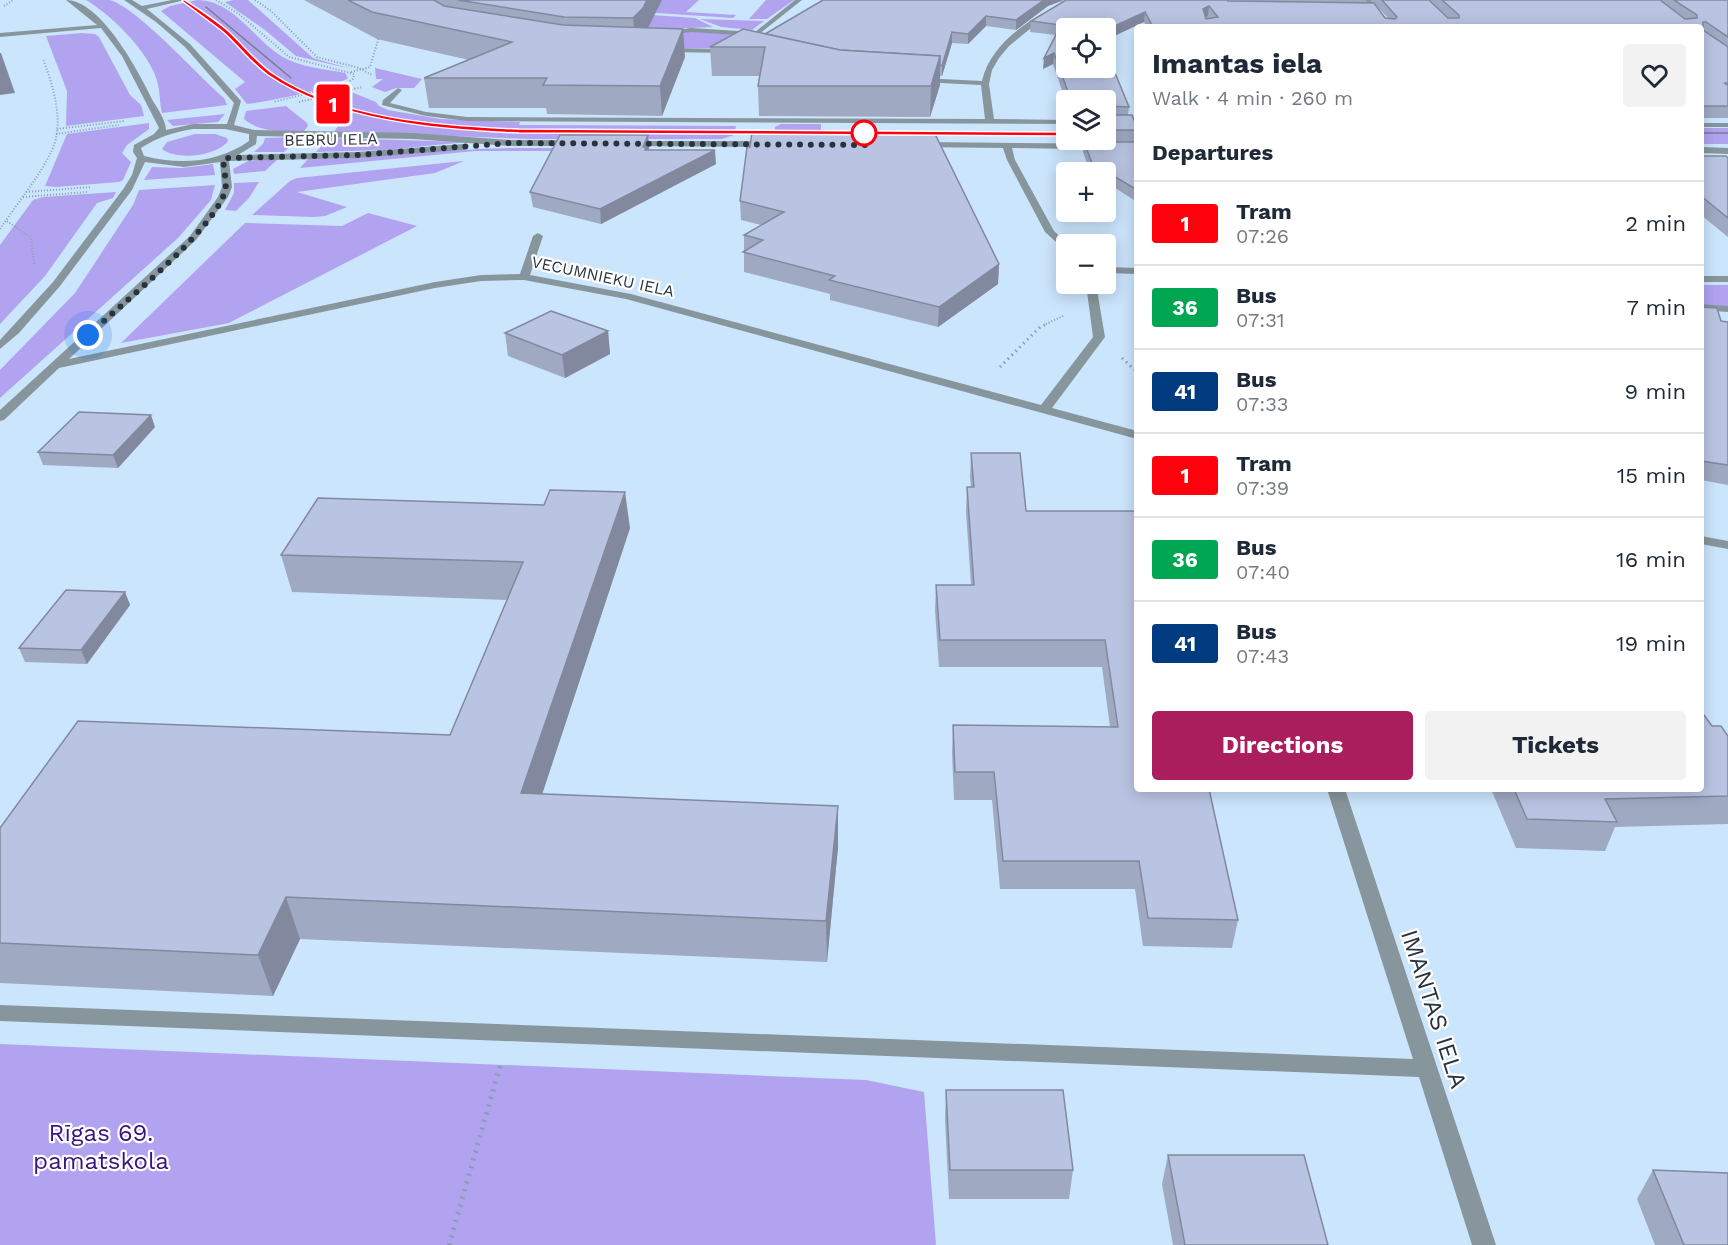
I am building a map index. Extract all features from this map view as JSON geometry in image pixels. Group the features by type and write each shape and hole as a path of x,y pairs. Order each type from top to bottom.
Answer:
{"street":[{"path":"0,346 51,294 108,214 120,202 140,166 141,158 137,147 158,134 162,128 136,71 116,40 92,15 69,0"},
{"path":"127,0 141,8 221,79 238,103 230,126"},
{"path":"141,8 182,0"},
{"path":"661,50 740,52 756,34 799,0"},
{"path":"990,122 985,83 994,61 1007,45 1029,26 1055,8 1074,0"},
{"path":"1367,0 1386,24"},
{"path":"1363,9 1374,9"},
{"path":"0,35 33,34 104,26"},
{"path":"658,34 691,30 756,34"},
{"path":"907,79 985,83"},
{"path":"399,90 386,102 386,105 452,118 756,122 1056,122"},
{"path":"752,144 756,122"},
{"path":"1704,125 1728,125"},
{"name":"BEBRU IELA","path":"158,134 184,128 230,126 253,133 413,136 510,143 589,143"},
{"path":"141,158 177,164 224,158 244,150 253,142 253,133"},
{"name":"BEBRU IELA","path":"224,158 358,155 510,143"},
{"path":"623,144 787,144"},
{"path":"909,145 1134,147"},
{"path":"1007,146 1011,160 1050,232 1056,238"},
{"path":"1704,150 1728,151"},
{"path":"0,417 193,238 223,197 227,187 224,158"},
{"path":"524,277 538,236"},
{"path":"1116,270 1134,271"},
{"name":"VECUMNIEKU IELA","path":"54,366 435,285 481,278 524,277 627,296 1134,434"},
{"path":"1704,279 1728,279"},
{"path":"1044,410 1099,337 1092,294"},
{"path":"1704,307 1728,309"},
{"path":"1704,541 1728,545"},
{"name":"IMANTAS IELA","path":"1337,792 1484,1245"},
{"path":"0,1013 1426,1068"}],"path":[{"path":"218,1 228,0"},
{"path":"255,0 271,11 317,57 365,70 372,74 371,78"},
{"path":"218,1 245,18 289,57 351,72 370,67 379,37 388,35"},
{"path":"0,229 53,150 58,117 54,87 33,34"},
{"path":"286,99 347,83 353,80 354,74 351,72"},
{"path":"305,101 354,90 368,82"},
{"path":"976,392 1040,327 1071,312 1094,306"},
{"path":"449,1245 510,1031"}],"green space":[{"path":"86,0 110,0 136,16 224,98 227,105 162,113 156,78 142,52 120,27"},
{"path":"197,0 222,6 271,49 288,60 345,73 348,78 284,98 247,104 235,89 245,82 161,11 170,6"},
{"path":"248,0 313,58 351,69 296,56 265,30 225,2"},
{"path":"552,0 699,0 686,12 736,15 733,18 626,11"},
{"path":"766,0 794,0 767,19 749,19"},
{"path":"624,13 695,18 713,27 650,32"},
{"path":"700,19 764,21 752,30 721,27"},
{"path":"685,31 739,35 716,48 664,48"},
{"path":"95,34 99,37 130,95 141,105 144,116 66,126 67,91 46,36"},
{"path":"375,68 422,79 414,88 396,88 385,92 372,87 383,79 376,79"},
{"path":"351,92 376,102 388,110 440,119 520,122 519,125 736,126 734,135 722,139 532,139 334,132 338,126 336,121 313,103"},
{"path":"286,106 307,123 308,126 304,131 265,129 250,124 244,119 246,111"},
{"path":"225,114 218,122 173,126 167,120"},
{"path":"149,123 149,129 127,145 122,153 131,162 123,180 56,187 45,186 67,134"},
{"path":"781,124 821,124 821,134 774,135 775,127"},
{"path":"1704,128 1728,128 1728,144 1704,144"},
{"path":"195,134 215,134 227,138 228,141 215,150 196,155 177,155 162,149 167,142"},
{"path":"299,137 284,152 254,152 263,144 265,138"},
{"path":"329,138 467,142 384,150 316,152"},
{"path":"512,148 620,148 619,151 475,151 300,168 308,159"},
{"path":"278,159 265,171 234,174 233,169 248,161"},
{"path":"464,161 435,173 297,192 347,207 325,216 252,215 290,181 297,178"},
{"path":"213,164 215,175 144,180 152,167 182,168"},
{"path":"259,182 249,198 236,211 225,210 234,193 234,183"},
{"path":"215,185 211,200 178,238 0,398 0,370 75,293 133,205 139,190"},
{"path":"116,192 113,198 97,203 45,276 0,324 0,245 33,200 43,197"},
{"path":"368,213 417,226 229,323 121,343 245,223 342,226"},
{"path":"1704,285 1728,285 1728,309 1704,306"},
{"name":"Rīgas 69. pamatskola","path":"0,1044 866,1080 924,1092 936,1245 0,1245"}],"building":[{"path":"348,0 434,0 444,6 563,25 683,29 660,86 543,85 547,78 424,78 512,42 372,12"},
{"path":"458,0 647,0 633,18 564,17"},
{"path":"823,0 1044,0 1016,20 986,16 968,34 952,32 942,66 940,56 840,50 765,34"},
{"path":"1066,0 1374,3 1385,18 1395,19 1397,17 1382,0 1429,0 1448,18 1459,18 1459,15 1442,0 1660,0 1685,19 1697,18 1697,15 1674,0 1728,0 1728,37 1706,22 1703,24 1151,24 1145,12 1116,25 1116,18 1056,18 1056,24 1031,21","holes":["1209,6 1218,17 1206,19 1203,9"]},
{"path":"743,29 840,50 940,56 931,86 758,86 765,47 710,47"},
{"path":"1704,31 1728,47 1728,83 1724,83 1728,85 1728,106 1704,106"},
{"path":"1056,35 1056,59 1054,53 1044,58"},
{"path":"1116,75 1129,107 1116,106 1116,90 1067,90 1063,78 1116,78"},
{"path":"1116,115 1132,115 1134,130 1116,130"},
{"path":"752,132 935,134 999,264 939,307 829,280 835,276 743,252 763,240 744,235 784,212 740,201 747,147 750,147"},
{"path":"560,135 648,135 643,147 646,147 645,150 715,150 600,209 530,192"},
{"path":"1116,142 1134,142 1134,188 1116,177 1116,162 1092,162 1087,150 1116,150"},
{"path":"1704,156 1726,156 1728,158 1728,218 1704,198"},
{"path":"1704,307 1717,308 1721,321 1728,322 1728,465 1704,461"},
{"path":"551,311 608,331 562,355 505,333"},
{"path":"79,412 151,415 113,455 38,452"},
{"path":"971,453 1020,453 1026,511 1134,511 1134,792 1210,792 1238,920 1148,918 1139,861 1003,861 994,772 955,772 953,725 1118,727 1105,640 940,640 936,585 974,585 967,487 974,487"},
{"path":"550,490 625,492 521,793 838,806 826,921 286,897 258,955 0,943 0,828 78,721 450,735 523,562 281,555 318,498 544,505"},
{"path":"66,590 125,592 81,650 19,648"},
{"path":"1704,715 1712,726 1721,726 1728,736 1728,796 1605,799 1617,822 1527,819 1515,792 1704,792"},
{"path":"946,1090 1063,1090 1073,1170 950,1170"},
{"path":"1168,1155 1304,1155 1328,1245 1185,1245"},
{"path":"1653,1170 1728,1173 1728,1245 1684,1245"}],"tram line":[{"path":"183,0 224,30 264,70 299,90 359,112 423,124 519,131 1056,134"},
{"name":"1","path":"183,0 224,31 268,73 286,84 332,104 401,121 436,126 519,131 1056,134"},
{"path":"206,7 291,78"},
{"path":"1704,133 1728,133"}],"route":[{"path":"88,335 193,238 215,210 227,187 224,158 358,155 510,143 869,145 864,133"}]}
